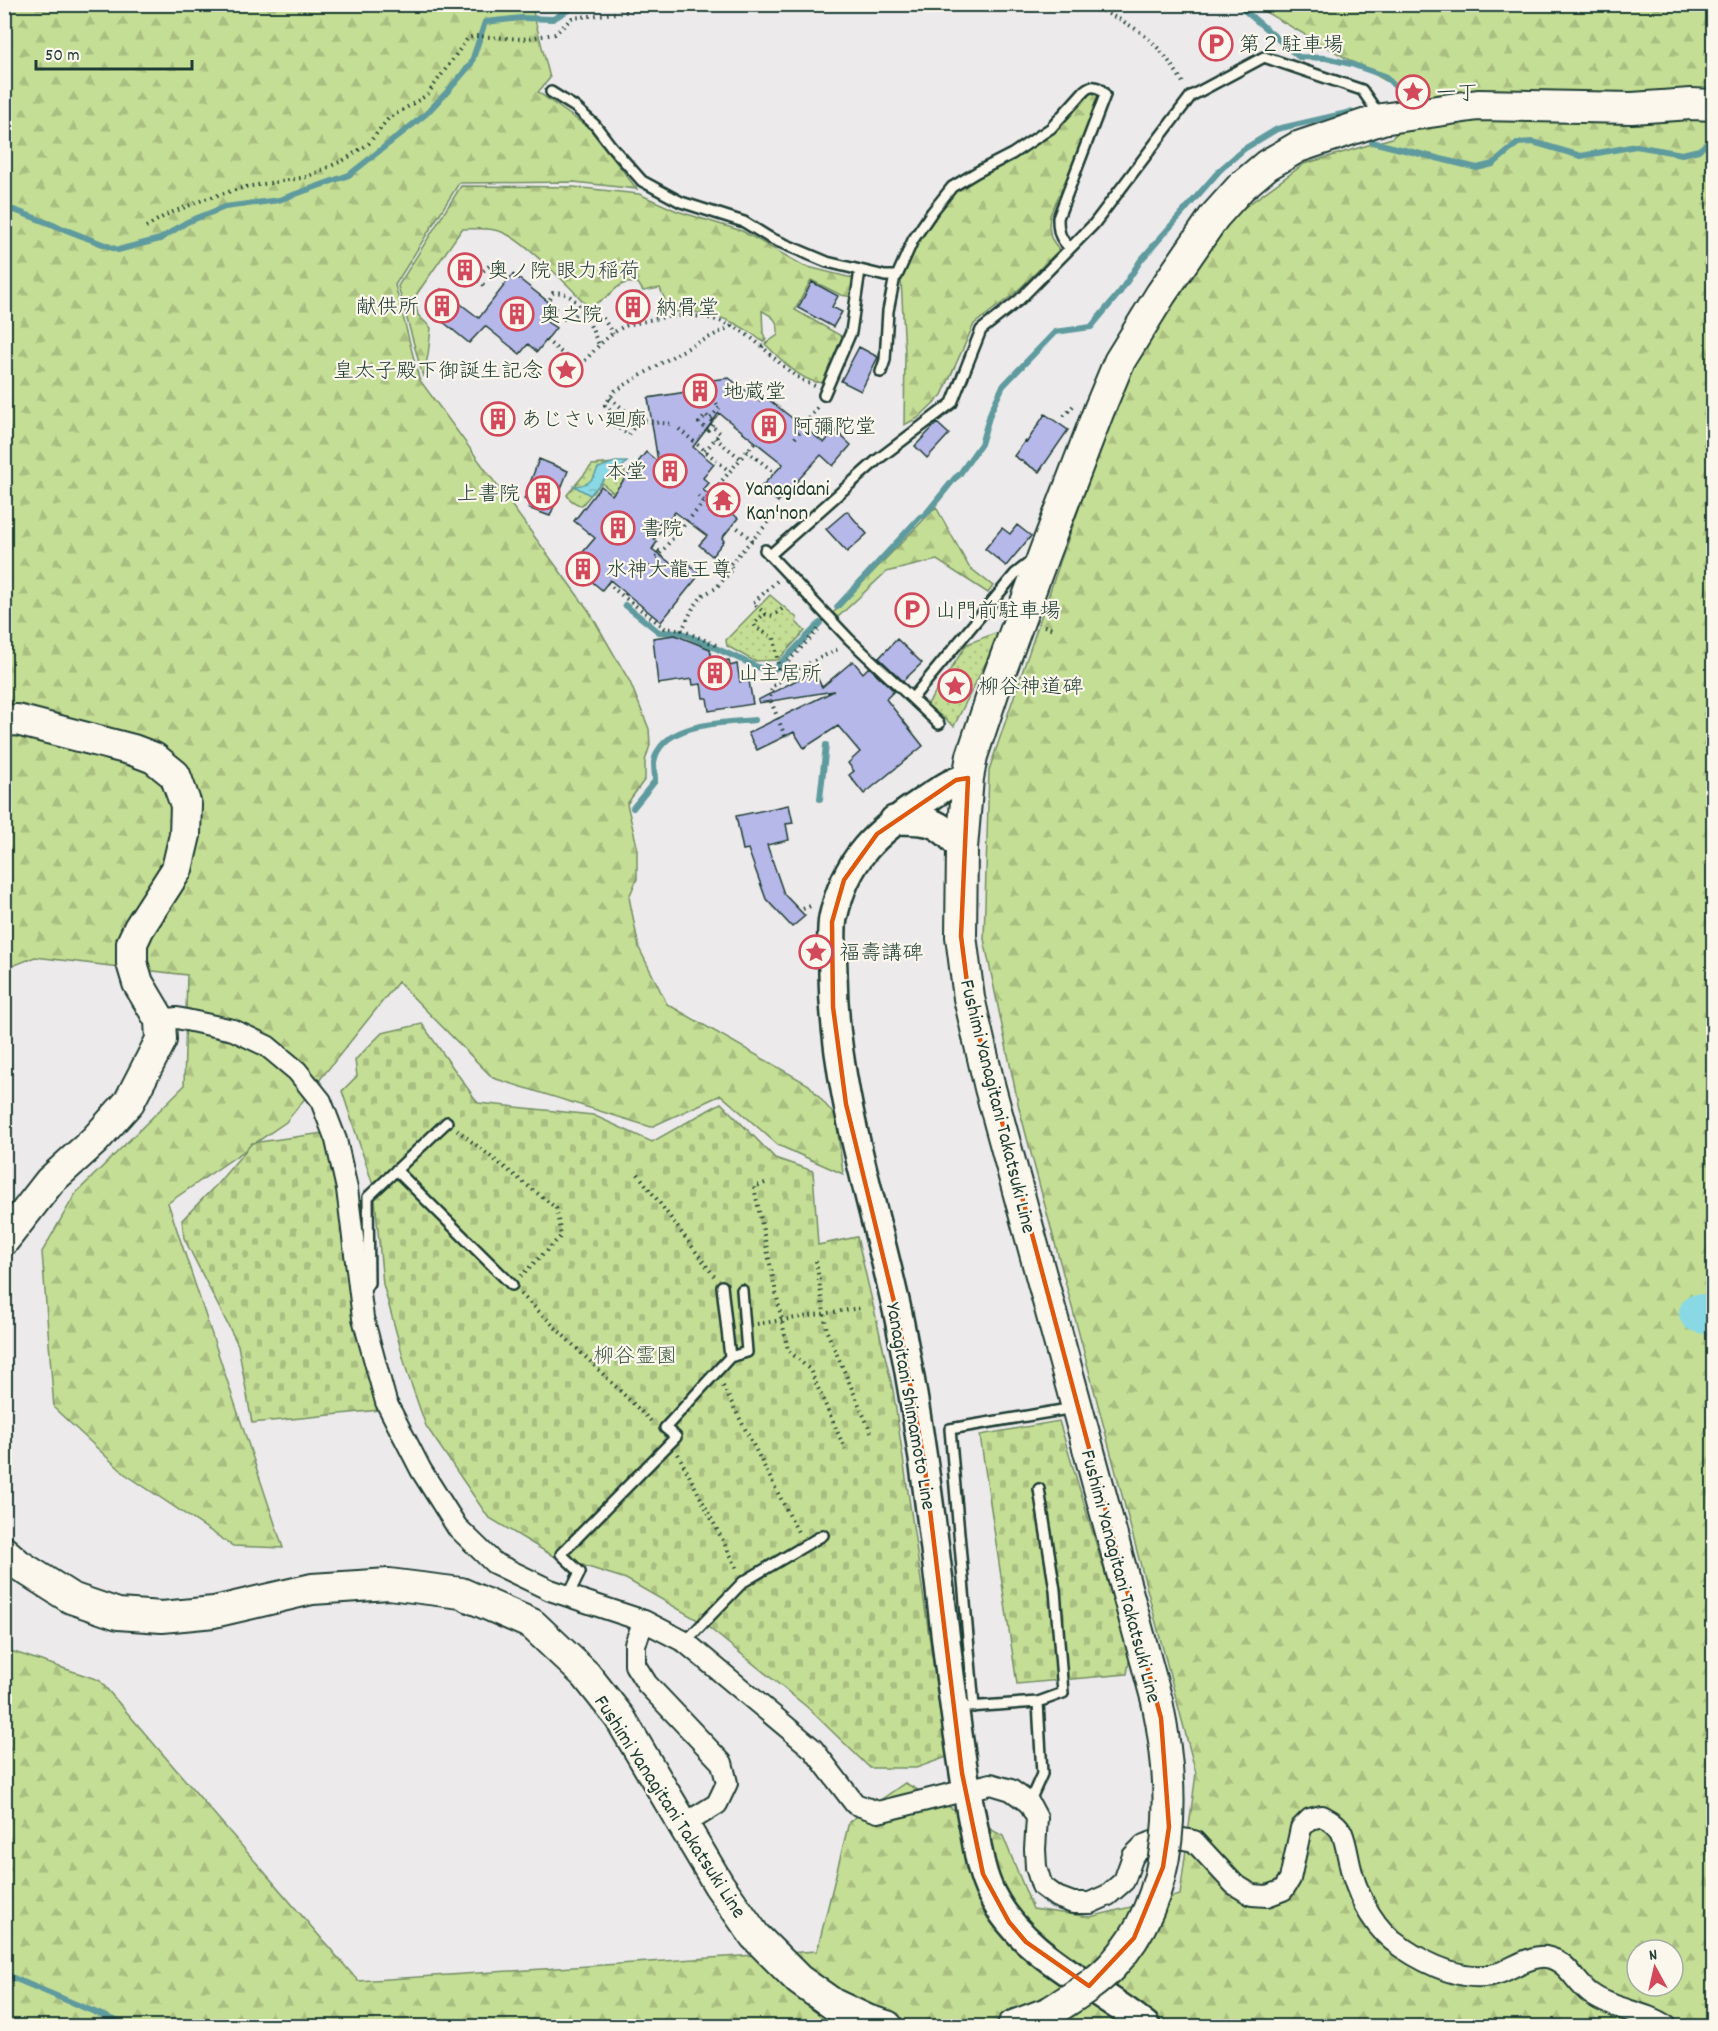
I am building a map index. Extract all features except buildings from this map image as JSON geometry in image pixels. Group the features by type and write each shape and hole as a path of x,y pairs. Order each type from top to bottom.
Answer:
{"main road":[{"name":"Fushimi Yanagitani Takatsuki Line","path":"1013,2026 1050,2012 1082,1991 1112,1966 1134,1938 1150,1906 1163,1867 1169,1827 1167,1778 1157,1701 990,1088 969,998 961,936 962,849 968,778 972,756 998,678 1119,362 1161,294 1214,217 1241,187 1267,165 1298,147 1382,119 1478,105 1632,108 1691,104 1713,105"},
{"path":"4,721 17,720 133,750 154,758 175,775 186,805 185,836 177,868 139,928 132,944 132,963 138,983 160,1020 161,1040 129,1102 94,1141 50,1181 4,1240"},
{"name":"Yanagitani Shimamoto Line","path":"968,778 956,780 894,820 871,842 844,880 832,922 833,1007 846,1104 898,1318 924,1461 964,1708 966,1792 983,1874 992,1895 1009,1922 1026,1942 1146,2026"},
{"path":"894,820 926,820 944,828 962,849"},
{"name":"Fushimi Yanagitani Takatsuki Line","path":"4,1552 19,1565 71,1598 118,1614 162,1617 204,1613 312,1589 389,1584 461,1593 532,1624 586,1675 620,1718 719,1885 755,1936 800,1980 833,2004 867,2020 887,2026"}],"street":[{"path":"160,1020 177,1018 233,1030 267,1046 297,1071 321,1101 336,1140 347,1189 363,1318 386,1402 421,1470 457,1527 494,1563 568,1596 644,1620 685,1642 813,1749 855,1804 878,1812 991,1784 1011,1790 1029,1803 1037,1818 1036,1867 1042,1886 1057,1897 1073,1903 1090,1903 1108,1895 1124,1881 1133,1856 1144,1845 1158,1840 1178,1838 1194,1841 1234,1884 1252,1895 1267,1896 1283,1890 1290,1879 1301,1828 1310,1819 1322,1816 1333,1821 1342,1833 1352,1874 1364,1906 1398,1946 1448,1971 1472,1976 1497,1974 1531,1960 1545,1957 1564,1964 1591,1994 1666,2026"},
{"path":"644,1620 635,1644 635,1665 647,1684 722,1763 727,1783 717,1804 683,1825"}],"lane":[{"path":"939,724 849,639 767,552 877,460 952,403 981,330 1019,300 1095,224 1191,96 1264,57 1362,90 1382,119"},
{"path":"881,372 885,360 888,312 895,276 932,212 952,187 1012,154 1051,128 1085,90 1089,87 1096,87 1105,95 1058,218 1062,241 1070,248"},
{"path":"551,93 575,107 595,124 642,181 681,202 744,222 770,238 826,262 885,276 895,276"},
{"path":"826,391 851,332 860,270"},
{"path":"915,695 1015,574 1045,551"},
{"path":"360,1295 369,1283 368,1197 447,1122"},
{"path":"396,1170 512,1285"},
{"path":"722,1286 730,1357"},
{"path":"568,1596 580,1572 561,1554 676,1437 665,1428 730,1357 747,1352 742,1290"},
{"path":"1039,1490 1055,1590 1063,1693 1038,1702 964,1708 950,1429 1077,1408"},
{"path":"685,1642 744,1581 823,1535"},
{"path":"1029,1803 1042,1774 1038,1702"}],"path":[{"path":"146,227 166,215 205,199 245,187 308,177 346,159 369,143 388,120 427,95 468,38 476,36 522,39 555,34 572,18 634,11 645,4"},
{"path":"1086,4 1118,18 1151,40 1169,61 1191,96"},
{"path":"483,285 474,278 494,262 504,264"},
{"path":"550,299 553,293 569,294 600,347"},
{"path":"658,308 660,318"},
{"path":"565,319 582,313"},
{"path":"573,374 613,334 637,321 683,315 714,319 733,326 762,347 785,368 804,381 826,391 817,410 795,438"},
{"path":"603,318 613,334"},
{"path":"639,418 629,435 614,424 620,417 605,405 615,391 706,338 733,326"},
{"path":"546,340 579,368"},
{"path":"762,347 766,342"},
{"path":"707,396 720,407 710,419"},
{"path":"610,398 630,416 652,423 674,424"},
{"path":"706,416 710,419 714,423 708,430 699,423 706,416"},
{"path":"705,451 720,433 712,426"},
{"path":"679,429 729,471"},
{"path":"715,438 741,459"},
{"path":"656,558 755,442"},
{"path":"747,451 775,473"},
{"path":"699,496 720,514"},
{"path":"682,630 693,608 733,569 729,565 777,513"},
{"path":"654,519 675,535"},
{"path":"733,524 752,539"},
{"path":"654,547 660,552"},
{"path":"641,576 650,565"},
{"path":"782,609 773,616 765,614 753,603 786,572"},
{"path":"608,583 669,630 682,630 716,645"},
{"path":"765,614 760,616 754,624 756,628 774,638 779,667 784,676"},
{"path":"779,667 820,628"},
{"path":"669,630 669,636"},
{"path":"785,736 770,699 771,687 784,676 839,649 849,639"},
{"path":"790,673 795,681"},
{"path":"803,909 810,905"},
{"path":"447,1122 556,1208 561,1236 512,1285 671,1442 744,1581"},
{"path":"638,1174 722,1286"},
{"path":"765,1183 754,1186 788,1350 810,1370 845,1449"},
{"path":"816,1261 827,1332 871,1432"},
{"path":"745,1326 860,1308"},
{"path":"716,1373 805,1545"}],"highlighted area":[{"path":"968,778 961,936 969,998 1161,1718 1169,1827 1163,1867 1134,1938 1089,1986 1026,1942 1009,1922 983,1874 962,1773 924,1461 898,1318 846,1104 833,1007 832,922 844,880 877,834 956,780"}],"green space":[{"path":"5,5 550,5 533,12 550,78 538,92 590,129 637,189 574,182 459,183 395,285 419,379 589,611 630,682 649,729 650,745 645,761 645,779 627,804 637,846 637,879 629,897 639,948 667,1004 809,1085 836,1117 843,1174 778,1145 721,1095 651,1127 493,1078 398,982 286,1122 168,1203 283,1548 233,1546 125,1474 54,1408 42,1252 76,1193 184,1086 187,975 35,957 5,969"},
{"path":"1253,5 1713,5 1713,2026 5,2026 5,1649 99,1680 358,1981 817,1951 849,1822 905,1783 1003,1836 1033,1909 1090,1917 1180,1895 1196,1773 1019,1108 984,939 989,770 1120,391 1150,337 1226,221 1304,164 1392,138 1411,119 1411,100 1388,82"},
{"path":"1091,93 1100,96 1077,156 1050,215 1051,238 1059,250 1014,294 974,324 942,395 918,418 904,425 905,353 901,279 917,241 955,191 978,176 1014,158 1053,131"},
{"path":"461,186 573,187 639,194 677,211 742,231 804,266 856,279 852,297 841,295 811,280 795,310 843,337 826,382 818,382 801,376 765,344 778,335 778,330 774,320 762,311 763,333 766,339 763,342 742,327 720,317 696,312 670,312 660,288 643,291 638,283 627,283 620,286 588,308 561,279 523,245 504,233 483,229 462,229 414,298 418,315 431,328 423,377 398,286"},
{"path":"614,463 625,470 624,479 632,485 621,499 603,484 600,484 582,505 573,502 568,497 567,495 592,465"},
{"path":"936,507 969,567 993,586 988,593 937,560 886,572 838,617 833,613"},
{"path":"770,595 797,618 796,622 805,631 778,660 754,661 727,646 726,640"},
{"path":"998,632 988,658 954,726 927,705 967,644"},
{"name":"柳谷霊園","path":"422,1024 478,1103 593,1115 652,1142 721,1103 775,1158 813,1171 818,1245 857,1237 893,1390 947,1757 916,1768 870,1768 807,1707 703,1623 626,1579 553,1556 488,1517 426,1426 408,1375 383,1284 374,1188 342,1091 357,1076 355,1060 382,1033"},
{"path":"323,1133 345,1197 379,1410 252,1423 238,1345 184,1238 182,1220 252,1143"},
{"path":"1059,1421 1130,1656 1127,1674 1017,1684 980,1435"}],"water":[{"path":"615,462 627,462 612,477 605,478 590,495 574,486 583,485 592,479 598,468"}],"waterway":[{"path":"4,208 118,250 160,239 187,222 225,207 279,200 349,175 426,114 471,64 485,22 521,18 553,19 575,6 585,4"},
{"path":"1237,4 1299,57 1326,58 1385,76 1408,100"},
{"path":"837,607 920,517 925,515 959,475 981,444 991,411 1003,386 1055,332 1091,327 1120,292 1141,260 1220,170 1244,149 1277,129 1351,112"},
{"path":"1372,142 1477,168 1493,164 1518,143 1533,142 1581,156 1636,146 1682,154 1699,150 1714,138"},
{"path":"625,605 659,632 682,633 771,673 820,623"},
{"path":"633,808 655,781 654,762 659,749 668,739 696,727 755,720"},
{"path":"820,799 826,745"},
{"path":"1698,1313 1714,1317"},
{"path":"4,1974 128,2026"}],"place":[{"name":"第２駐車場","path":"1216,44"},
{"name":"一丁","path":"1413,92"},
{"name":"奥ノ院 眼力稲荷","path":"465,270"},
{"name":"献供所","path":"442,306"},
{"name":"納骨堂","path":"633,307"},
{"name":"奥之院","path":"517,314"},
{"name":"皇太子殿下御誕生記念","path":"566,370"},
{"name":"地蔵堂","path":"700,391"},
{"name":"あじさい廻廊","path":"498,419"},
{"name":"阿彌陀堂","path":"769,426"},
{"name":"本堂","path":"670,471"},
{"name":"上書院","path":"543,493"},
{"name":"Yanagidani Kan'non","path":"723,500"},
{"name":"書院","path":"618,528"},
{"name":"水神大龍王尊","path":"583,569"},
{"name":"山門前駐車場","path":"912,610"},
{"name":"山主居所","path":"715,673"},
{"name":"柳谷神道碑","path":"955,686"},
{"name":"福壽講碑","path":"816,952"}]}
